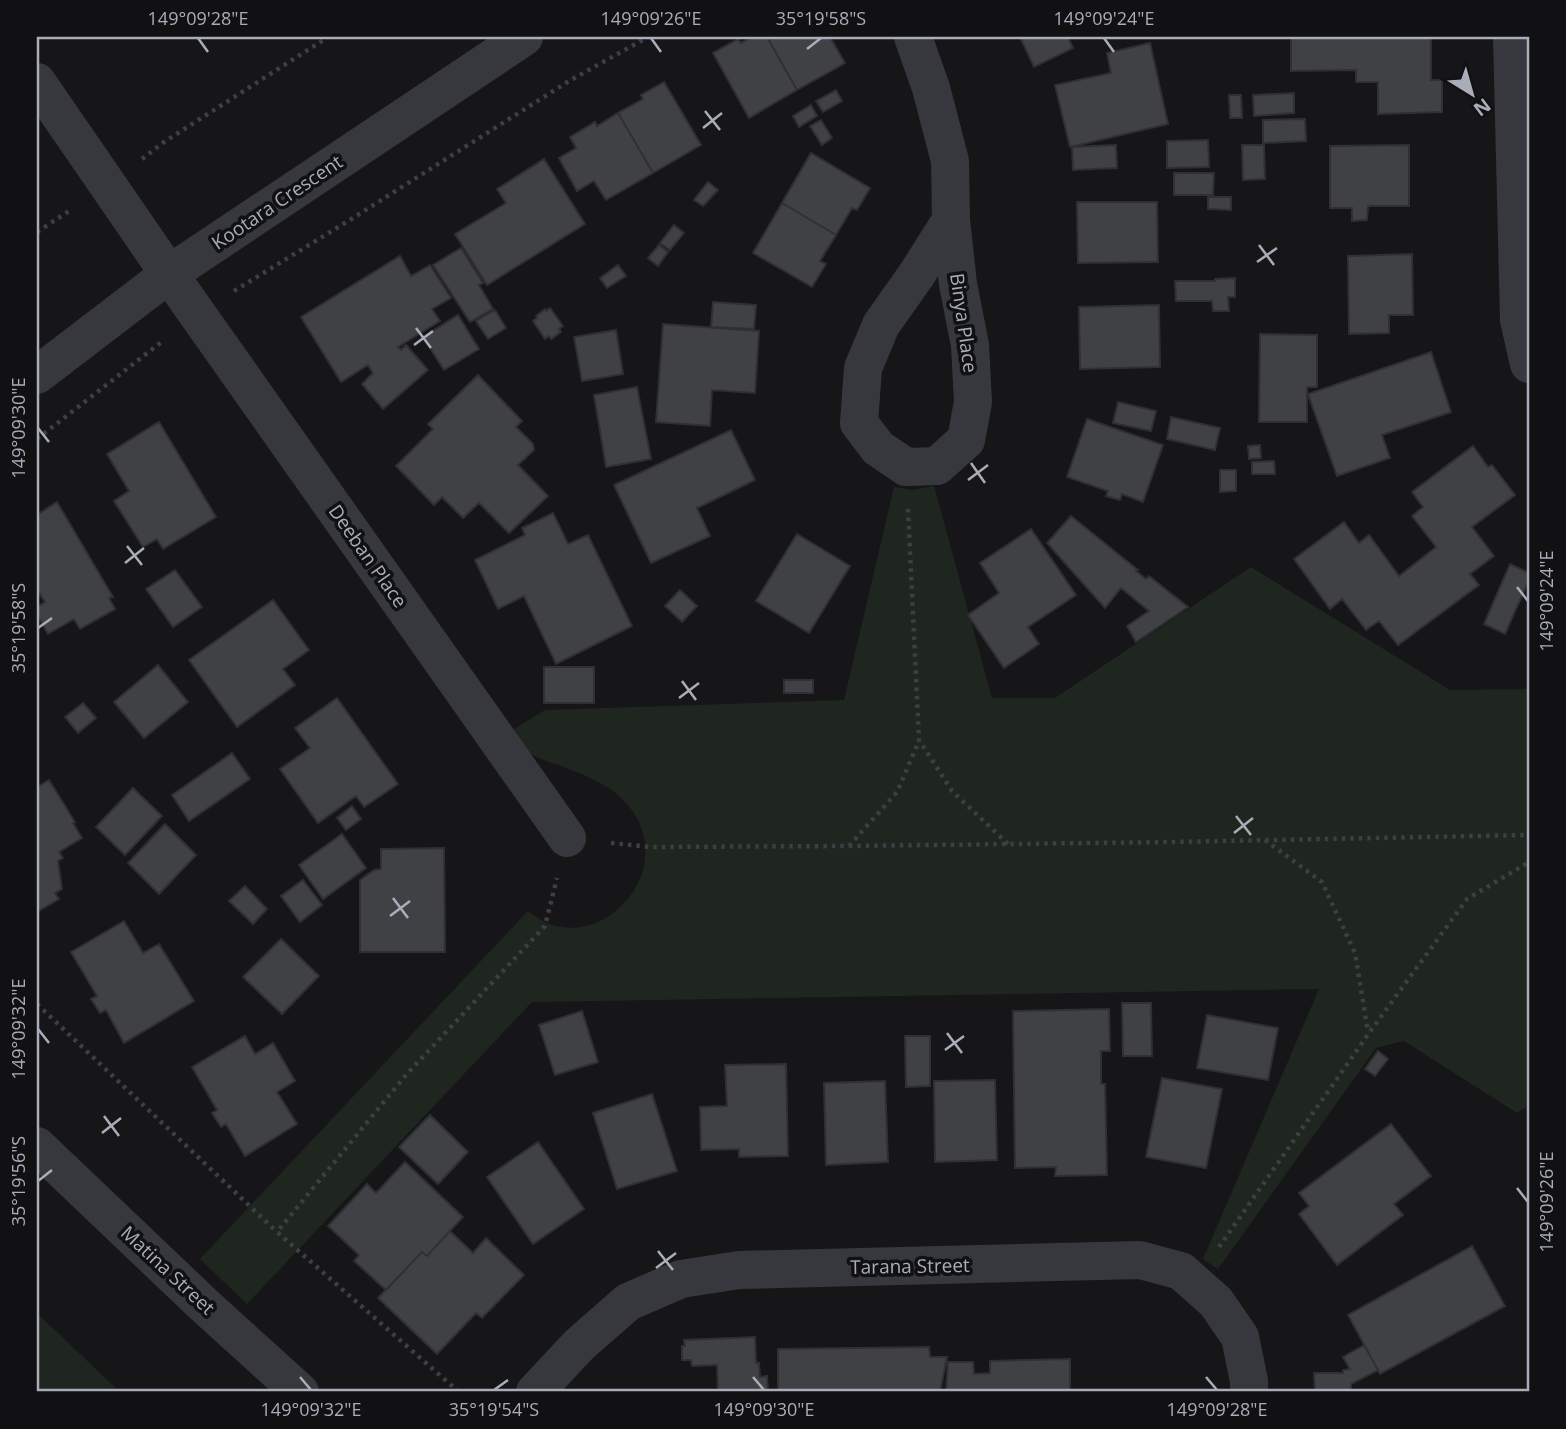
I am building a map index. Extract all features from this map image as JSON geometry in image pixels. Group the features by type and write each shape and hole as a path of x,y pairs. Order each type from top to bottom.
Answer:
{"street":[{"name":"Kootara Crescent","path":"37,375 169,274 524,37"},
{"name":"Binya Place","path":"913,37 931,88 950,161 951,220 958,284 970,345 973,402 966,440 937,466 906,467 878,448 859,423 863,368 881,325 951,220"},
{"path":"1512,37 1519,320 1529,364"},
{"name":"Deeban Place","path":"37,82 169,274 567,838"},
{"name":"Matina Street","path":"37,1146 300,1392"},
{"name":"Tarana Street","path":"535,1392 579,1345 628,1302 681,1279 739,1270 1140,1260 1181,1271 1216,1302 1240,1337 1249,1392"}],"path":[{"path":"108,186 164,142 328,37"},
{"path":"37,439 197,313 569,81 648,37"},
{"path":"849,846 897,792 919,740 906,467"},
{"path":"919,740 952,791 1008,844"},
{"path":"277,1232 406,1075 545,926 567,838 650,847 1529,835"},
{"path":"1265,840 1322,882 1355,953 1369,1033"},
{"path":"1194,1282 1467,899 1529,862"},
{"path":"37,1004 277,1232 459,1392"}],"shaded area":[{"path":"934,486 992,698 1055,698 1251,567 1450,690 1529,689 1529,1105 1517,1113 1404,1041 1376,1048 1218,1269 1203,1259 1319,989 532,1002 247,1304 200,1259 528,911 552,925 576,928 600,921 620,907 635,888 644,864 644,839 634,813 627,804 600,783 532,754 511,731 545,710 844,700 894,487 913,490"},
{"path":"37,1313 120,1392 37,1392"}],"building":[{"path":"752,37 767,37 797,90 749,118 713,53 738,39 741,43"},
{"path":"767,37 830,37 845,63 797,90"},
{"path":"1020,37 1068,37 1073,48 1034,67"},
{"path":"1291,37 1431,37 1431,80 1442,80 1442,112 1378,114 1378,82 1356,82 1356,70 1291,71"},
{"path":"1150,43 1168,124 1070,147 1055,85 1111,73 1107,53"},
{"path":"664,82 701,145 653,173 618,113 643,99 641,95"},
{"path":"836,90 842,101 823,112 816,101"},
{"path":"1294,93 1294,113 1254,116 1253,95"},
{"path":"1229,95 1241,95 1242,118 1230,118"},
{"path":"811,105 817,116 799,127 793,116"},
{"path":"618,113 653,173 606,200 594,181 577,191 559,158 576,148 570,137 595,122 597,126"},
{"path":"1305,119 1306,141 1263,143 1263,120"},
{"path":"821,120 832,138 822,145 810,126"},
{"path":"1208,140 1209,167 1167,168 1167,141"},
{"path":"1116,145 1117,168 1073,170 1072,147"},
{"path":"1242,145 1264,145 1265,179 1243,180"},
{"path":"1409,145 1409,206 1368,206 1367,220 1352,221 1352,208 1330,208 1330,146"},
{"path":"811,153 870,188 857,210 852,208 836,235 782,203"},
{"path":"544,159 585,224 487,285 455,234 506,203 497,189"},
{"path":"1174,173 1214,173 1213,195 1174,195"},
{"path":"708,182 718,190 703,206 694,200"},
{"path":"1208,197 1231,197 1231,210 1208,209"},
{"path":"1077,202 1157,202 1158,262 1078,263"},
{"path":"782,203 836,235 820,261 826,264 812,287 753,253"},
{"path":"674,225 684,233 670,250 660,243"},
{"path":"659,245 668,252 658,266 648,258"},
{"path":"461,248 483,283 479,285 493,309 470,322 433,265"},
{"path":"1412,254 1413,315 1389,315 1389,333 1349,334 1348,256"},
{"path":"400,256 411,276 430,265 451,298 432,309 440,321 398,347 401,350 406,345 428,370 383,409 362,384 373,373 368,365 341,382 301,317"},
{"path":"618,265 626,276 607,288 600,278"},
{"path":"1235,278 1235,297 1228,297 1229,311 1213,311 1212,301 1176,301 1175,281"},
{"path":"713,302 756,305 754,329 711,327"},
{"path":"1159,305 1160,367 1080,369 1079,307"},
{"path":"550,308 563,326 559,329 561,332 551,339 549,336 545,339 533,321 545,309 546,311"},
{"path":"495,310 506,328 488,339 476,321"},
{"path":"458,315 479,349 444,370 423,337"},
{"path":"663,324 759,331 755,393 712,390 710,426 656,422"},
{"path":"616,330 623,374 582,381 574,337"},
{"path":"1260,334 1317,335 1317,387 1307,387 1307,422 1259,422"},
{"path":"1431,352 1451,412 1382,435 1390,458 1337,476 1308,394"},
{"path":"478,375 522,421 516,427 533,444 534,450 518,465 548,496 509,533 479,503 463,518 442,497 434,505 396,466 433,429 428,424"},
{"path":"637,387 651,459 606,467 594,395"},
{"path":"1118,402 1156,411 1151,431 1113,423"},
{"path":"1171,417 1220,428 1215,450 1167,439"},
{"path":"1087,419 1163,445 1143,502 1122,494 1120,500 1106,496 1108,491 1067,477"},
{"path":"159,422 216,517 163,549 157,539 143,547 114,501 129,491 107,454"},
{"path":"731,430 755,480 697,508 710,536 651,563 614,485"},
{"path":"1260,445 1261,458 1249,459 1248,446"},
{"path":"1473,446 1488,467 1492,465 1515,495 1472,527 1494,556 1470,574 1479,585 1398,645 1379,621 1366,630 1342,599 1330,609 1294,559 1344,522 1359,543 1369,535 1399,576 1436,547 1412,516 1423,507 1412,492"},
{"path":"1274,461 1275,474 1252,474 1252,462"},
{"path":"1220,470 1236,470 1236,491 1220,492"},
{"path":"57,502 113,597 109,598 115,609 80,629 74,619 48,634 37,615 37,607 45,602 37,590 37,515"},
{"path":"553,513 568,544 588,535 632,626 556,664 524,596 498,609 475,560 525,535 522,528"},
{"path":"1071,516 1146,579 1149,576 1188,607 1136,642 1127,626 1149,611 1121,588 1105,608 1047,543"},
{"path":"1031,529 1076,595 1028,627 1039,644 1004,668 968,615 999,593 980,563"},
{"path":"797,534 850,566 809,633 756,601"},
{"path":"1510,564 1529,573 1529,580 1505,634 1484,624"},
{"path":"175,570 202,607 173,627 146,589"},
{"path":"680,590 697,606 682,622 665,606"},
{"path":"273,600 309,650 283,669 295,685 237,727 189,660"},
{"path":"158,665 188,702 144,738 114,702"},
{"path":"544,667 594,667 594,703 544,703"},
{"path":"784,680 813,680 813,693 784,693"},
{"path":"337,698 398,784 364,807 356,796 318,823 280,769 310,748 295,728"},
{"path":"83,703 96,718 78,733 65,717"},
{"path":"232,753 250,779 189,821 172,795"},
{"path":"49,780 82,838 59,852 63,858 58,861 62,889 55,893 59,899 37,912 37,787"},
{"path":"133,788 162,816 125,855 96,827"},
{"path":"352,806 361,819 346,830 337,818"},
{"path":"165,824 196,855 159,894 128,863"},
{"path":"342,834 366,868 323,899 299,865"},
{"path":"444,848 445,952 360,952 360,880 374,870 381,869 381,849"},
{"path":"303,880 322,905 300,922 281,896"},
{"path":"245,886 267,909 253,924 229,901"},
{"path":"124,921 143,953 159,944 194,1001 124,1043 106,1010 100,1013 91,999 97,996 71,952"},
{"path":"281,939 319,976 282,1014 243,977"},
{"path":"1122,1003 1151,1003 1152,1056 1123,1056"},
{"path":"1109,1009 1110,1051 1101,1051 1101,1084 1105,1084 1107,1175 1055,1176 1056,1167 1015,1168 1013,1011"},
{"path":"582,1011 598,1062 555,1075 539,1025"},
{"path":"1207,1015 1278,1028 1268,1080 1197,1068"},
{"path":"245,1036 255,1054 273,1043 295,1081 277,1092 297,1124 245,1156 226,1124 221,1127 212,1113 217,1110 192,1067"},
{"path":"905,1036 930,1036 930,1086 906,1087"},
{"path":"1378,1051 1388,1059 1375,1076 1365,1069"},
{"path":"786,1064 788,1156 739,1157 739,1149 701,1150 700,1107 727,1106 725,1065"},
{"path":"1162,1078 1222,1089 1206,1168 1146,1157"},
{"path":"995,1080 997,1160 935,1162 934,1081"},
{"path":"885,1081 888,1162 826,1165 824,1083"},
{"path":"652,1094 677,1171 617,1189 593,1113"},
{"path":"430,1115 468,1152 438,1184 399,1147"},
{"path":"1391,1124 1431,1176 1394,1204 1403,1215 1337,1265 1299,1214 1309,1206 1299,1193"},
{"path":"538,1142 584,1209 533,1244 487,1177"},
{"path":"405,1162 463,1217 427,1256 422,1252 386,1290 354,1261 359,1255 328,1226 367,1184 376,1193"},
{"path":"450,1231 473,1253 486,1238 524,1275 482,1318 476,1313 437,1354 378,1298 422,1252 427,1256"},
{"path":"1472,1246 1505,1306 1380,1374 1348,1315"},
{"path":"755,1337 756,1363 759,1363 760,1377 767,1376 768,1392 718,1392 717,1365 692,1366 691,1360 682,1360 684,1340"},
{"path":"1364,1345 1378,1370 1351,1384 1351,1392 1315,1392 1314,1373 1343,1373 1343,1370 1350,1369 1343,1357"},
{"path":"929,1347 930,1357 947,1357 940,1392 778,1392 778,1349"},
{"path":"1070,1359 1070,1392 946,1392 948,1362 973,1362 974,1374 990,1373 990,1361"}]}
